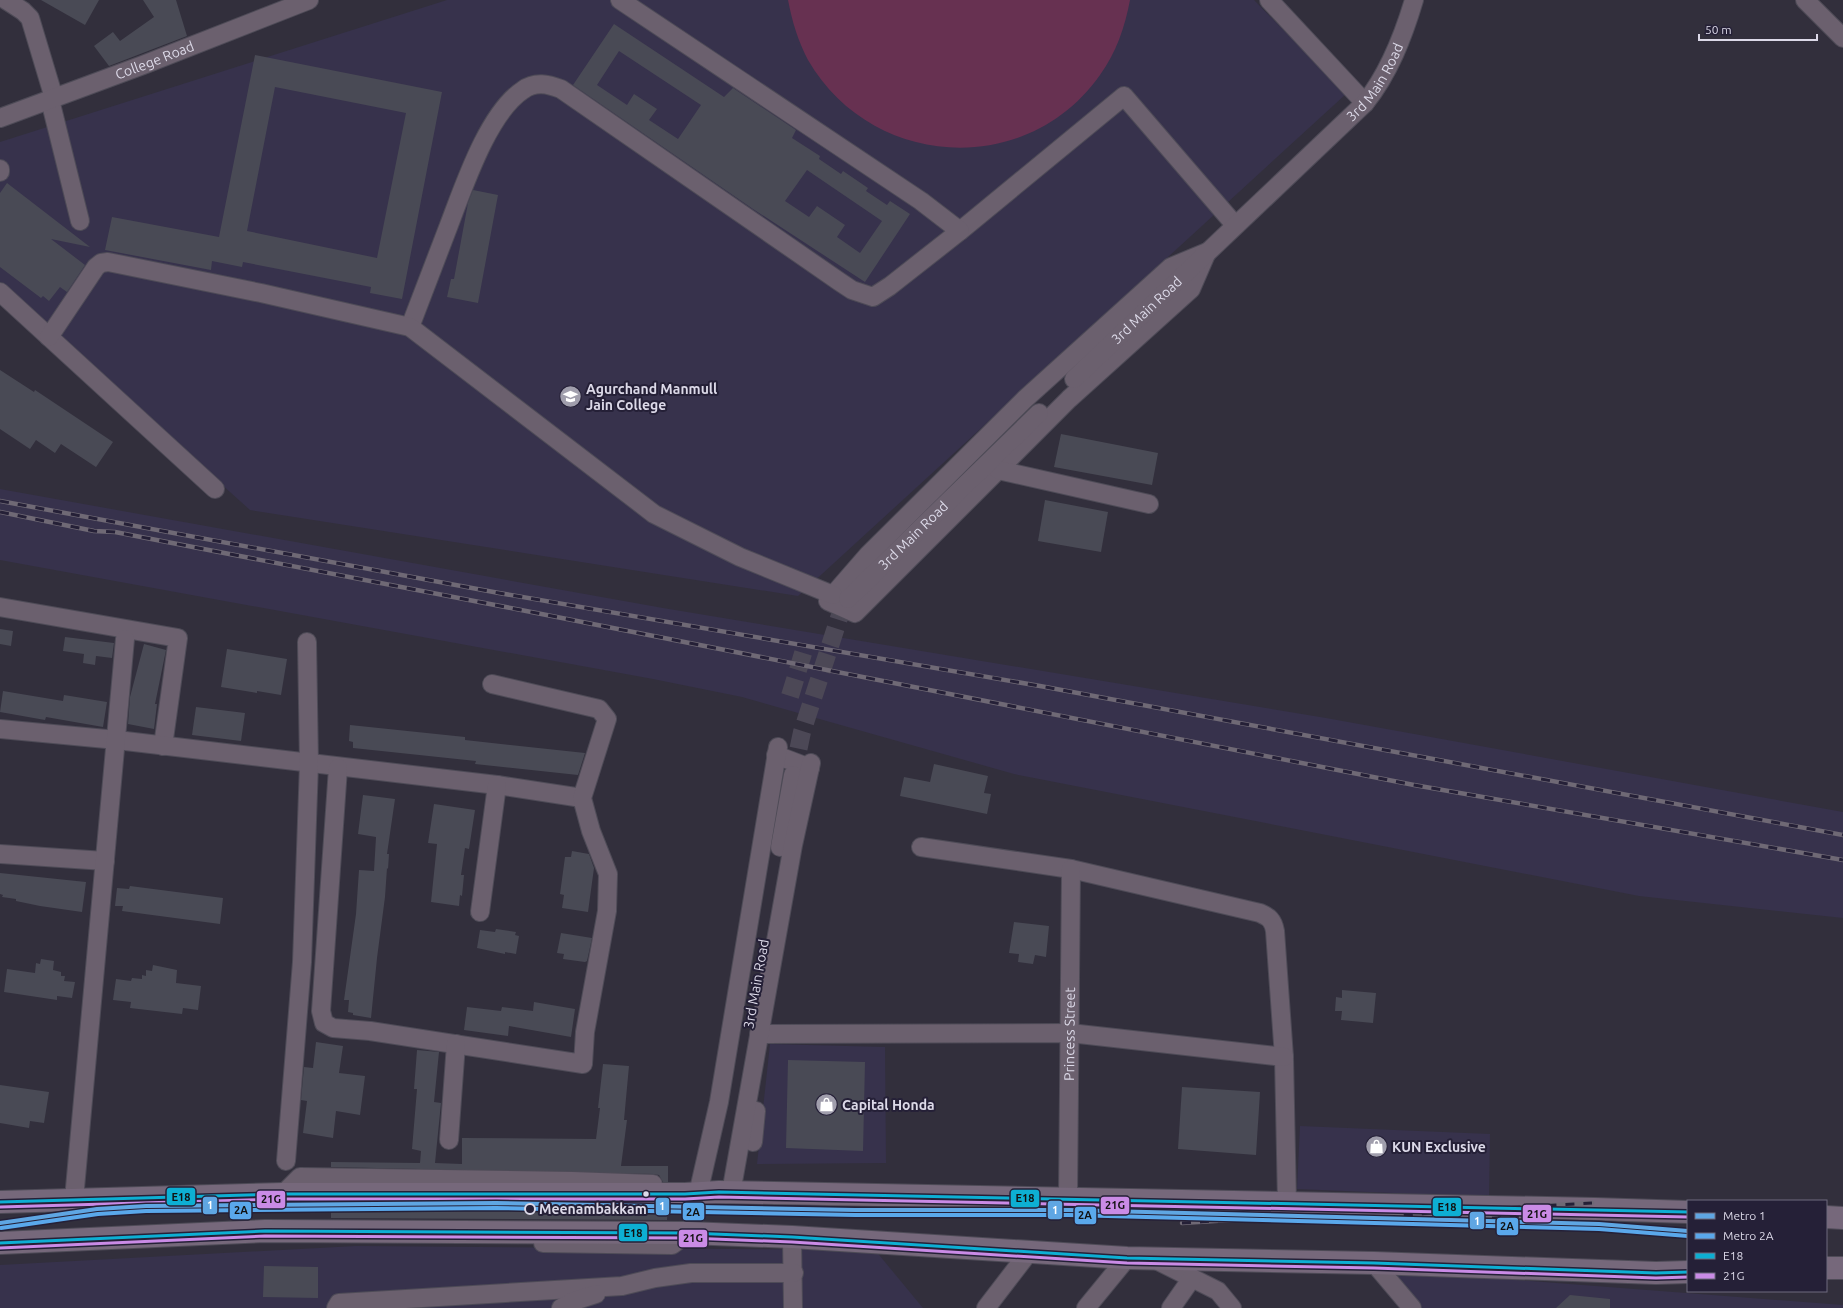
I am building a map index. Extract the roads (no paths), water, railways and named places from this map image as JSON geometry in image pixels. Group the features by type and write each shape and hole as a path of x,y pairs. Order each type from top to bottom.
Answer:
{"main road":[{"path":"0,1202 283,1194 708,1193 1587,1208 1687,1212"},
{"path":"1827,1217 1843,1218"},
{"path":"0,1243 265,1230 688,1232 1127,1258 1374,1262 1648,1273 1687,1272"},
{"path":"1827,1268 1843,1268"}],"street":[{"path":"6,0 23,11 30,18 52,99 80,221"},
{"name":"College Road","path":"0,118 309,0"},
{"path":"620,0 921,201 960,231"},
{"path":"1269,0 1365,103"},
{"name":"3rd Main Road","path":"1208,252 1365,103 1377,88 1393,58 1414,0"},
{"path":"1804,0 1843,38"},
{"path":"410,327 477,153 503,109 523,90 533,85 548,84 561,89 846,286 862,294 873,297 890,286 960,231 1124,96 1235,225"},
{"path":"1208,252 1191,289 1069,399 855,613 828,601 840,597 868,555 947,475 1070,358 1171,267 1208,252"},
{"path":"49,337 96,267 100,263 108,262 261,292 410,327 654,514 740,557 840,597"},
{"path":"0,292 215,489"},
{"path":"998,470 1149,504"},
{"path":"0,607 178,638 163,746"},
{"path":"74,1199 125,639"},
{"path":"286,1161 302,962 309,764 307,642"},
{"path":"338,768 321,1011 324,1023 333,1028 370,1031 582,1064 585,1032 607,911 608,874 591,831 582,798 607,719 599,708 492,684"},
{"path":"0,729 116,740 338,768 497,785 582,798"},
{"path":"708,1193 719,1102 777,751 811,765 793,845 763,1034 753,1142"},
{"name":"3rd Main Road","path":"708,1193 793,775"},
{"path":"480,912 497,785"},
{"path":"921,847 1071,869 1268,916 1274,923 1275,931 1284,1057 1287,1203"},
{"path":"0,854 105,861"},
{"name":"Princess Street","path":"1068,1200 1071,869"},
{"path":"763,1034 1070,1033 1284,1057"},
{"path":"708,1193 763,1034"},
{"path":"449,1140 456,1044"},
{"path":"792,1237 794,1273 793,1308"},
{"path":"986,1308 1029,1252"},
{"path":"1086,1308 1127,1258"},
{"path":"1153,1258 1218,1291 1232,1308"},
{"path":"1374,1262 1412,1308"},
{"path":"569,1306 622,1286 655,1278 691,1273 794,1273"},
{"path":"1171,1308 1192,1278"},
{"path":"336,1308 339,1304 622,1286"}],"tunnel":[{"path":"793,775 802,732 839,618 848,599"},
{"path":"790,696 805,647"}],"railway":[{"path":"0,501 499,593 1040,686 1843,835"},
{"path":"0,512 94,531 115,532 521,610 1414,785 1843,860"},
{"path":"1368,1219 1451,1211 1592,1203"},
{"path":"1456,1221 1590,1211"},
{"path":"1182,1223 1297,1216"}],"metro line":[{"name":"1","path":"0,1223 97,1209 146,1206 496,1203 855,1210 1069,1210 1599,1224 1687,1231"},
{"name":"2A","path":"1,1228 98,1214 146,1211 496,1208 855,1215 1069,1215 1599,1229 1687,1236"}],"place":[{"name":"Agurchand Manmull Jain College","path":"570,397"},
{"name":"Capital Honda","path":"826,1105"},
{"name":"KUN Exclusive","path":"1377,1147"},
{"name":"Meenambakkam","path":"530,1209"}]}
